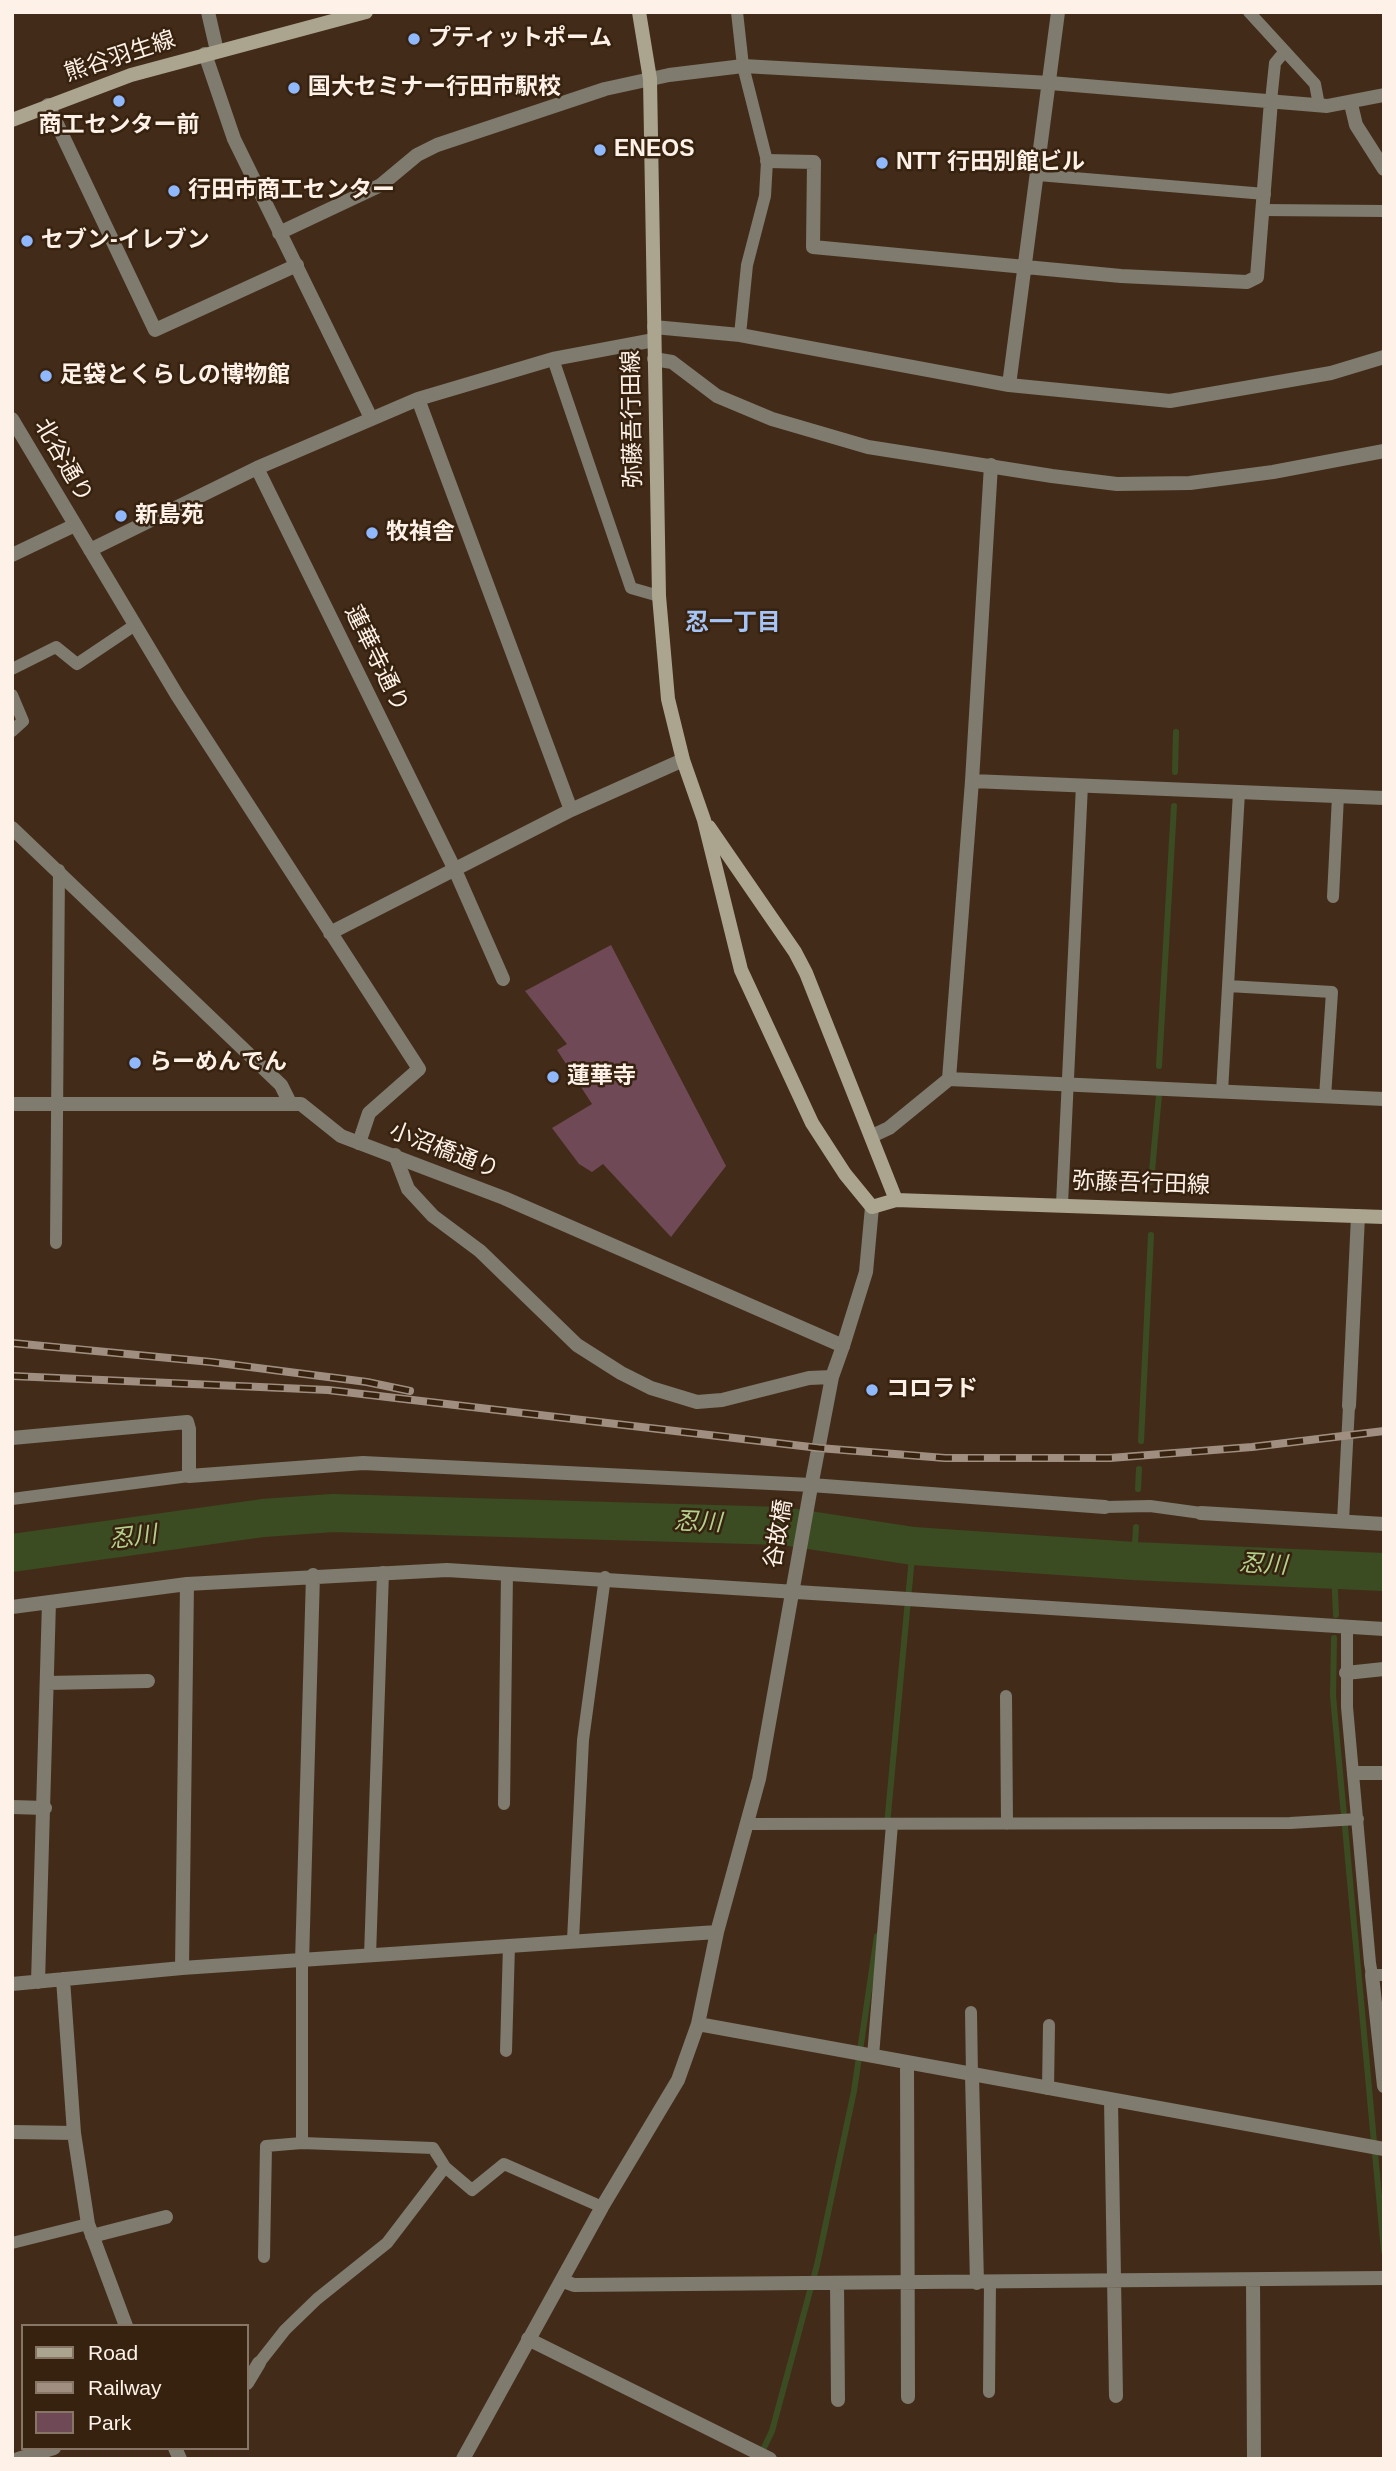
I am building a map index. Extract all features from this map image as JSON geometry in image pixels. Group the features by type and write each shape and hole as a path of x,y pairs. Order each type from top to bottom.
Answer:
{"main road":[{"name":"熊谷羽生線","path":"12,120 131,75 366,12"},
{"name":"弥藤吾行田線","path":"639,12 650,79 659,596 668,699 683,760 704,820 710,852 748,988 812,1123 845,1174 872,1207 896,1200 1384,1217"},
{"name":"弥藤吾行田線","path":"704,820 795,952 896,1200"}],"street":[{"path":"208,12 211,53 234,139 370,418"},
{"path":"1009,385 1058,12"},
{"path":"279,233 381,185 417,155 437,145 559,103 650,79 743,66 1050,83 1319,105 1351,104 1384,95"},
{"path":"767,161 814,162 813,247 1026,268 1247,282 1257,277 1271,101"},
{"path":"1351,104 1356,125 1384,169"},
{"path":"48,105 155,330 297,265"},
{"path":"90,550 257,468 418,399 553,359 654,334 740,335 1009,385 1170,401 1331,373 1384,357"},
{"path":"654,359 672,362 717,396 772,419 868,447 1117,484 1190,483 1273,472 1384,451"},
{"path":"418,399 571,810"},
{"name":"北谷通り","path":"12,419 135,625 419,1069 369,1113 359,1143"},
{"path":"949,1079 961,885 972,781 991,465"},
{"name":"蓮華寺通り","path":"257,468 455,870 503,979"},
{"path":"12,555 75,526"},
{"path":"330,933 571,810 683,760"},
{"path":"972,781 1384,798"},
{"path":"12,828 281,1085 290,1103"},
{"path":"872,1136 889,1128 949,1079 1384,1099"},
{"name":"小沼橋通り","path":"12,1104 290,1103 307,1106 341,1136 504,1198 842,1346"},
{"path":"396,1155 408,1189 433,1216 480,1251 577,1345 621,1373 651,1388 697,1402 722,1400 809,1378 832,1377"},
{"name":"谷故橋","path":"463,2459 602,2207 678,2080 698,2024 717,1931 759,1779 832,1377 866,1272 872,1207"},
{"path":"1349,1406 1358,1216"},
{"path":"12,1438 187,1423 189,1476 363,1463 1105,1507"},
{"path":"1201,1513 1384,1524"},
{"path":"12,1607 187,1584 313,1575 447,1570 793,1588 1347,1629 1384,1629"},
{"path":"302,1962 313,1575"},
{"path":"182,1968 187,1584"},
{"path":"38,1982 46,1808 49,1602"},
{"path":"1346,1673 1384,1669"},
{"path":"47,1682 148,1681"},
{"path":"1354,1773 1384,1773"},
{"path":"12,1807 46,1808"},
{"path":"12,1984 182,1968 302,1962 717,1931"},
{"path":"1378,1975 1384,2086"},
{"path":"62,1979 74,2133 90,2230 125,2324"},
{"path":"698,2024 1384,2150"},
{"path":"906,2063 908,2397"},
{"path":"972,2075 983,2283"},
{"path":"1111,2099 1116,2396"},
{"path":"12,2132 74,2133"},
{"path":"90,2230 166,2217"},
{"path":"563,2281 574,2285 1115,2283 1384,2278"},
{"path":"1253,2280 1254,2459"},
{"path":"837,2283 838,2400"},
{"path":"528,2339 770,2459"},
{"path":"248,2381 259,2363"},
{"path":"18,2459 47,2453"}],"lane":[{"path":"737,12 743,66 767,161 765,196 747,265 740,335"},
{"path":"1249,12 1315,84 1319,105"},
{"path":"1271,101 1275,63 1285,51"},
{"path":"1038,175 1265,194"},
{"path":"1264,210 1384,211"},
{"path":"553,359 631,588 659,596"},
{"path":"12,669 56,647 77,664 135,625"},
{"path":"12,695 23,721 12,731"},
{"path":"1062,1204 1082,785"},
{"path":"1222,1092 1239,792"},
{"path":"1333,898 1338,796"},
{"path":"56,1242 59,870"},
{"path":"1228,986 1332,992 1325,1097"},
{"path":"1343,1521 1349,1406"},
{"path":"12,1499 189,1476"},
{"path":"1105,1507 1150,1506 1201,1513"},
{"path":"370,1956 383,1572"},
{"path":"504,1804 507,1573"},
{"path":"573,1940 583,1740 605,1577"},
{"path":"1347,1629 1346,1673 1358,1819 1378,1975"},
{"path":"1006,1696 1007,1824"},
{"path":"748,1824 1277,1823 1358,1819"},
{"path":"873,2056 892,1824"},
{"path":"506,2051 509,1945"},
{"path":"302,1962 302,2143"},
{"path":"971,2012 972,2075"},
{"path":"1048,2088 1049,2025"},
{"path":"264,2257 266,2146 302,2143 433,2148 445,2167 472,2190 504,2164 602,2207"},
{"path":"259,2363 285,2330 317,2299 387,2243 445,2167"},
{"path":"12,2243 90,2230"},
{"path":"983,2283 989,2392"}],"green space":[{"path":"611,945 726,1166 671,1237 603,1164 592,1172 579,1164 552,1128 592,1104 557,1050 567,1044 525,991"}],"waterway":[{"path":"1175,772 1176,732"},
{"path":"1159,1066 1174,806"},
{"path":"1151,1182 1159,1095"},
{"path":"1141,1441 1151,1235"},
{"path":"1138,1489 1139,1469"},
{"name":"忍川","path":"12,1553 263,1518 333,1513 783,1526 913,1546 1134,1561 1384,1572"},
{"path":"1134,1561 1136,1527"},
{"path":"887,1825 913,1546"},
{"path":"1334,1571 1336,1615"},
{"path":"1334,1638 1333,1696 1384,2251"},
{"path":"761,2454 772,2431 817,2265 854,2091 877,1936"}],"railway":[{"path":"12,1343 211,1362 367,1382 410,1391"},
{"path":"12,1376 328,1390 819,1448 945,1458 1110,1458 1252,1447 1384,1431"}],"place":[{"name":"プティットポーム","path":"414,39"},
{"name":"国大セミナー行田市駅校","path":"294,88"},
{"name":"商工センター前","path":"119,101"},
{"name":"ENEOS","path":"600,150"},
{"name":"NTT 行田別館ビル","path":"882,163"},
{"name":"行田市商工センター","path":"174,191"},
{"name":"セブン-イレブン","path":"27,241"},
{"name":"足袋とくらしの博物館","path":"46,376"},
{"name":"新島苑","path":"121,516"},
{"name":"牧禎舎","path":"372,533"},
{"name":"らーめんでん","path":"135,1063"},
{"name":"蓮華寺","path":"553,1077"},
{"name":"コロラド","path":"872,1390"}],"district":[{"name":"忍一丁目","path":"733,623"}]}
